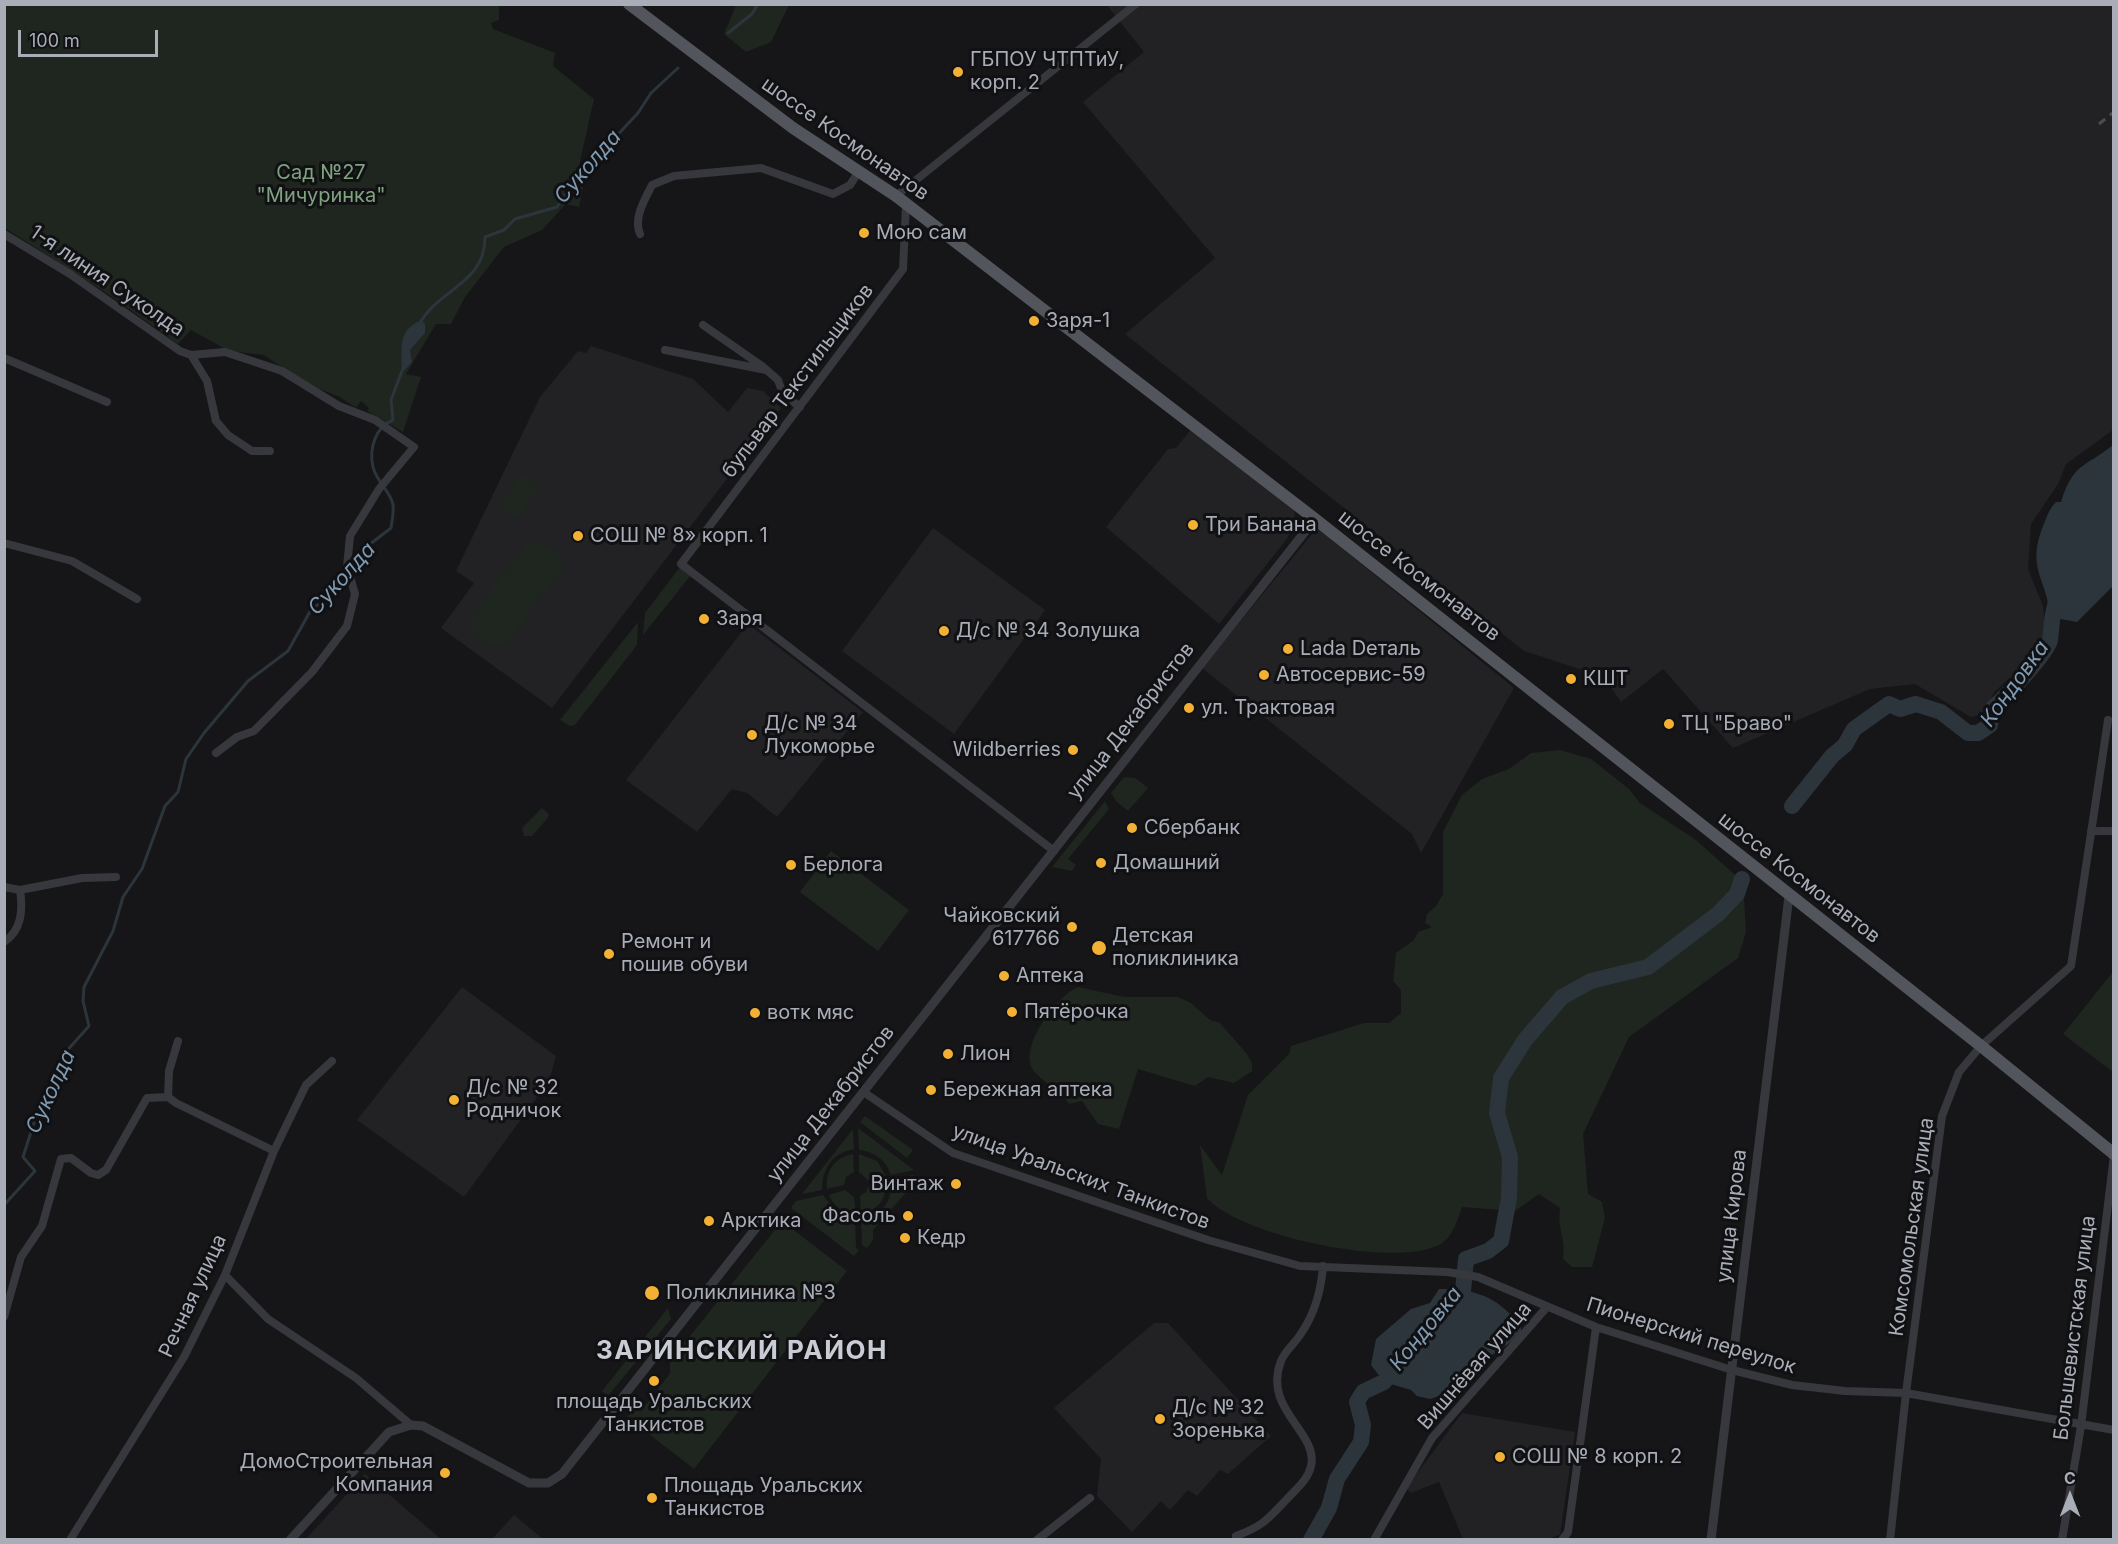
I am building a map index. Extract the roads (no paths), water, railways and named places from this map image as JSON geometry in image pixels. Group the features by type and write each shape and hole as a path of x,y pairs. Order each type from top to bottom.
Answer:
{"main road":[{"name":"шоссе Космонавтов","path":"628,4 793,128 896,196 1315,519 2114,1154"}],"street":[{"path":"896,196 1136,4"},
{"path":"640,234 638,228 640,209 652,185 674,176 761,168 833,194 850,185 859,171"},
{"name":"бульвар Текстильщиков","path":"906,205 903,269 681,564 1054,850"},
{"name":"1-я линия Суколда","path":"4,234 191,356 207,381 216,421 228,435 252,451 270,451"},
{"path":"704,325 768,370 778,380 783,393 800,407"},
{"path":"664,350 768,370"},
{"name":"1-я линия Суколда","path":"191,356 225,352 282,371 339,406 375,420 414,447 378,489 350,536 348,567 355,594 348,626 312,672 254,731 237,737 216,753"},
{"path":"4,358 107,402"},
{"name":"улица Декабристов","path":"411,1425 423,1426 529,1483 548,1482 562,1474 599,1423 865,1093 995,921 1054,850 1101,787 1315,519"},
{"path":"4,543 72,561 137,599"},
{"name":"Комсомольская улица","path":"1890,1539 1906,1393 1942,1116 1959,1072 1981,1046 2072,966 2108,720"},
{"path":"2091,831 2114,831"},
{"path":"4,887 20,890 82,878 116,877"},
{"path":"4,942 14,935 20,920 20,890"},
{"name":"улица Кирова","path":"1711,1539 1789,896"},
{"path":"168,1097 169,1071 178,1041"},
{"name":"Речная улица","path":"70,1539 184,1357 225,1275 274,1151 306,1085 332,1061"},
{"name":"улица Уральских Танкистов","path":"865,1093 953,1153 1208,1240 1300,1266"},
{"path":"4,1317 21,1257 42,1226 62,1159 71,1158 91,1173 99,1175 106,1170 147,1098 168,1097 176,1104 274,1151"},
{"name":"Большевистская улица","path":"2062,1539 2081,1426 2114,1154"},
{"name":"Пионерский переулок","path":"1300,1266 1448,1272 1478,1277 1596,1327 1732,1370 1792,1385 1845,1391 1906,1393 2081,1426 2114,1430"},
{"path":"1236,1536 1260,1527 1305,1479 1311,1465 1311,1447 1285,1411 1277,1388 1281,1360 1316,1308 1323,1266"},
{"path":"225,1275 268,1319 361,1382 411,1425"},
{"name":"Вишнёвая улица","path":"1374,1539 1432,1438 1547,1307"},
{"path":"1563,1539 1568,1532 1596,1327"},
{"path":"290,1539 388,1432 411,1425"},
{"path":"1037,1539 1090,1498"}],"water":[{"path":"421,320 425,324 425,333 410,350 412,362 401,374 404,337 413,325"},
{"path":"2113,445 2113,586 2077,622 2061,619 2050,622 2049,608 2037,566 2036,554 2043,526 2056,502 2061,502 2065,489 2075,473"},
{"path":"1439,1289 1468,1291 1494,1301 1517,1320 1521,1332 1520,1336 1465,1373 1439,1396 1430,1399 1417,1396 1411,1390 1384,1382 1371,1365 1376,1339 1411,1309 1430,1303"}],"waterway":[{"name":"Суколда","path":"728,33 752,14 758,4"},
{"name":"Суколда","path":"420,323 429,311 470,275 478,265 483,253 485,237 504,230 515,219 557,207 589,160 610,143 638,113 651,93 678,68"},
{"name":"Суколда","path":"4,1205 35,1171 23,1157 38,1110 51,1098 64,1054 89,1026 83,1001 84,987 113,931 123,897 142,869 165,806 178,792 186,759 204,733 248,681 288,651 312,608 325,601 353,572 365,548 391,528 392,500 377,477 373,467 372,453 378,433 393,420 391,400 402,371"},
{"name":"Кондовка","path":"1792,806 1832,756 1845,745 1854,729 1889,704 1900,709 1916,704 1941,712 1968,733 1978,733 1990,725 1992,709 2024,676 2047,647 2056,603"},
{"name":"Кондовка","path":"1448,1306 1463,1291 1466,1259 1488,1251 1501,1241 1509,1198 1510,1157 1497,1113 1501,1078 1525,1040 1562,997 1591,981 1648,967 1718,914 1737,894 1742,879"},
{"name":"Кондовка","path":"1311,1540 1329,1508 1337,1479 1361,1442 1363,1425 1357,1402 1363,1392 1384,1382 1398,1365"}],"railway":[{"path":"2099,124 2114,112"}],"place":[{"name":"ГБПОУ ЧТПТиУ, корп. 2","path":"958,72"},
{"name":"Мою сам","path":"864,233"},
{"name":"Заря-1","path":"1034,321"},
{"name":"Три Банана","path":"1193,525"},
{"name":"СОШ № 8» корп. 1","path":"578,536"},
{"name":"Заря","path":"704,619"},
{"name":"Д/с № 34 Золушка","path":"944,631"},
{"name":"Lada Dеталь","path":"1288,649"},
{"name":"Автосервис-59","path":"1264,675"},
{"name":"КШТ","path":"1571,679"},
{"name":"ул. Трактовая","path":"1189,708"},
{"name":"ТЦ \"Браво\"","path":"1669,724"},
{"name":"Д/с № 34 Лукоморье","path":"752,735"},
{"name":"Wildberries","path":"1073,750"},
{"name":"Сбербанк","path":"1132,828"},
{"name":"Домашний","path":"1101,863"},
{"name":"Берлога","path":"791,865"},
{"name":"Чайковский 617766","path":"1072,927"},
{"name":"Детская поликлиника","path":"1099,948"},
{"name":"Ремонт и пошив обуви","path":"609,954"},
{"name":"Аптека","path":"1004,976"},
{"name":"Пятёрочка","path":"1012,1012"},
{"name":"вотк мяс","path":"755,1013"},
{"name":"Лион","path":"948,1054"},
{"name":"Бережная аптека","path":"931,1090"},
{"name":"Д/с № 32 Родничок","path":"454,1100"},
{"name":"Винтаж","path":"956,1184"},
{"name":"Фасоль","path":"908,1216"},
{"name":"Арктика","path":"709,1221"},
{"name":"Кедр","path":"905,1238"},
{"name":"Поликлиника №3","path":"652,1293"},
{"name":"площадь Уральских Танкистов","path":"654,1381"},
{"name":"Д/с № 32 Зоренька","path":"1160,1419"},
{"name":"СОШ № 8 корп. 2","path":"1500,1457"},
{"name":"ДомоСтроительная Компания","path":"445,1473"},
{"name":"Площадь Уральских Танкистов","path":"652,1498"}],"district":[{"name":"ЗАРИНСКИЙ РАЙОН","path":"742,1351"}],"park label":[{"name":"Сад №27 \"Мичуринка\"","path":"321,184"}]}
